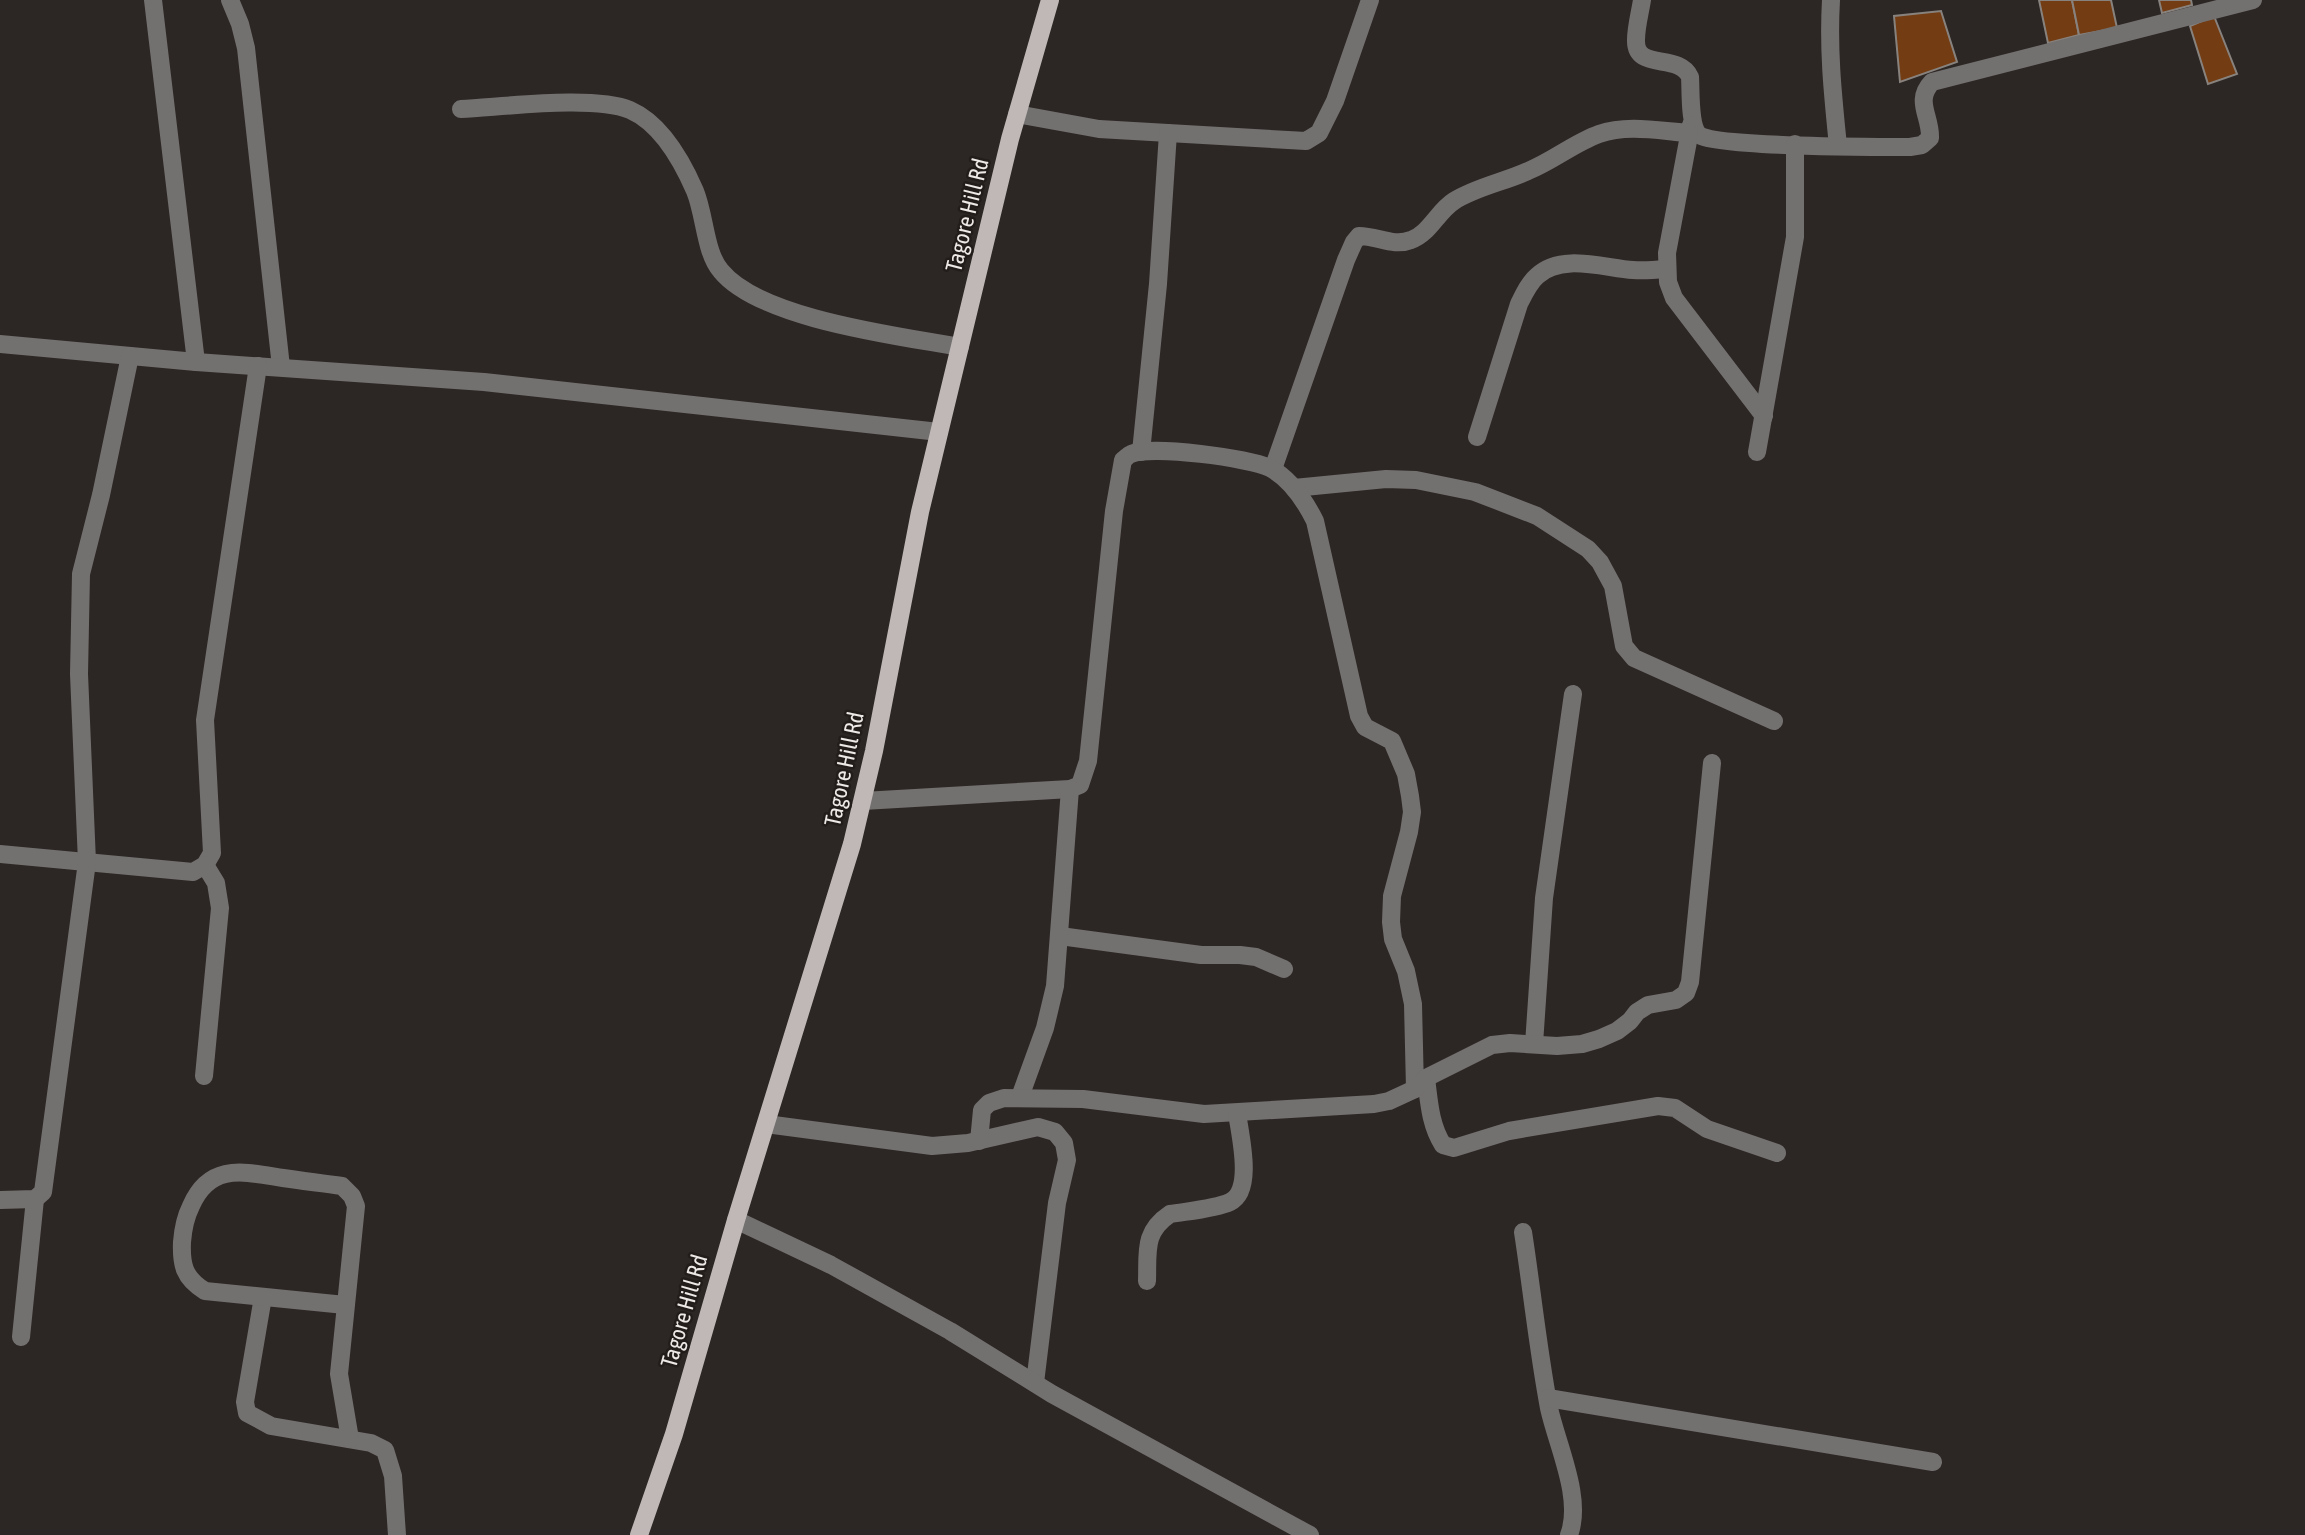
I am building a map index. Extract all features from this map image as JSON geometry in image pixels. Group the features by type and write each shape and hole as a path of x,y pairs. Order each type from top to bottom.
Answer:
{"main road":[{"name":"Tagore Hill Rd","path":"639,1535 674,1434 736,1220 852,844 863,801 920,512 1017,114 1050,0"}],"street":[{"path":"153,0 196,362"},
{"path":"230,0 246,48 281,367"},
{"path":"1017,114 1099,129 1306,141 1319,133 1335,101 1370,0"},
{"path":"1642,0 1636,40 1640,56 1678,64 1686,69 1690,77 1691,125 1666,270 1668,282 1674,298 1764,416"},
{"path":"1831,0 1830,82 1839,146"},
{"path":"1691,125 1702,138 1713,141 1839,146 1922,145 1930,138 1931,127 1923,100 1925,90 1932,82 2253,0"},
{"path":"461,109 589,103 614,105 631,110 644,118 674,151 702,209 713,256 720,271 737,286 795,314 960,347"},
{"path":"1273,469 1346,260 1359,236 1400,243 1414,240 1448,205 1465,194 1531,170 1599,134 1691,125"},
{"path":"1141,452 1158,284 1168,133"},
{"path":"1757,452 1796,237 1795,145"},
{"path":"1477,437 1519,304 1537,275 1550,267 1574,264 1630,270 1666,270"},
{"path":"0,344 196,362 484,382 939,432"},
{"path":"0,1200 35,1199 43,1192 87,862 79,674 81,574 101,495 130,356"},
{"path":"0,854 193,872 205,865 212,853 205,720 258,366"},
{"path":"863,801 1070,789 1080,785 1088,761 1119,474 1123,460 1141,452 1190,453 1256,462 1273,469 1307,503 1315,521 1359,716 1365,727 1392,741 1406,774 1412,813 1392,896 1391,922 1393,939 1406,971 1413,1004 1420,1084 1436,1135 1443,1145 1454,1149 1509,1131 1658,1106 1675,1108 1707,1129 1777,1153"},
{"path":"1294,488 1386,479 1416,480 1475,492 1537,516 1588,549 1600,562 1613,586 1624,646 1634,658 1774,721"},
{"path":"1534,1044 1544,898 1573,694"},
{"path":"979,1141 982,1110 989,1103 1004,1098 1132,1104 1203,1114 1374,1104 1402,1096 1492,1045 1582,1044 1617,1031 1648,1005 1676,1000 1686,993 1690,982 1712,763"},
{"path":"1020,1097 1050,1009 1058,964 1070,789"},
{"path":"205,865 216,883 220,908 205,1076"},
{"path":"1060,936 1201,955 1256,957 1284,969"},
{"path":"1147,1281 1148,1246 1153,1228 1170,1214 1230,1202 1241,1194 1244,1182 1237,1113"},
{"path":"766,1125 913,1145 951,1146 1038,1127 1055,1132 1065,1143 1067,1160 1057,1203 1035,1383"},
{"path":"345,1305 205,1291 186,1277 181,1264 182,1231 186,1216 202,1185 217,1176 252,1173 342,1186 352,1196 356,1206 339,1374 350,1439"},
{"path":"21,1337 35,1199"},
{"path":"736,1220 831,1265 950,1331 1052,1394 1310,1535"},
{"path":"1524,1232 1548,1398 1562,1449 1572,1503 1572,1527 1569,1535"},
{"path":"263,1297 245,1402 247,1413 271,1426 371,1443 385,1450 393,1476 397,1535"},
{"path":"1548,1398 1933,1462"}],"building":[{"path":"2039,0 2072,0 2079,35 2048,43"},
{"path":"2072,0 2111,0 2117,28 2079,35"},
{"path":"2159,0 2191,0 2192,5 2162,13"},
{"path":"1941,11 1957,62 1900,82 1894,16"},
{"path":"2214,16 2237,74 2208,84 2190,26"}]}
